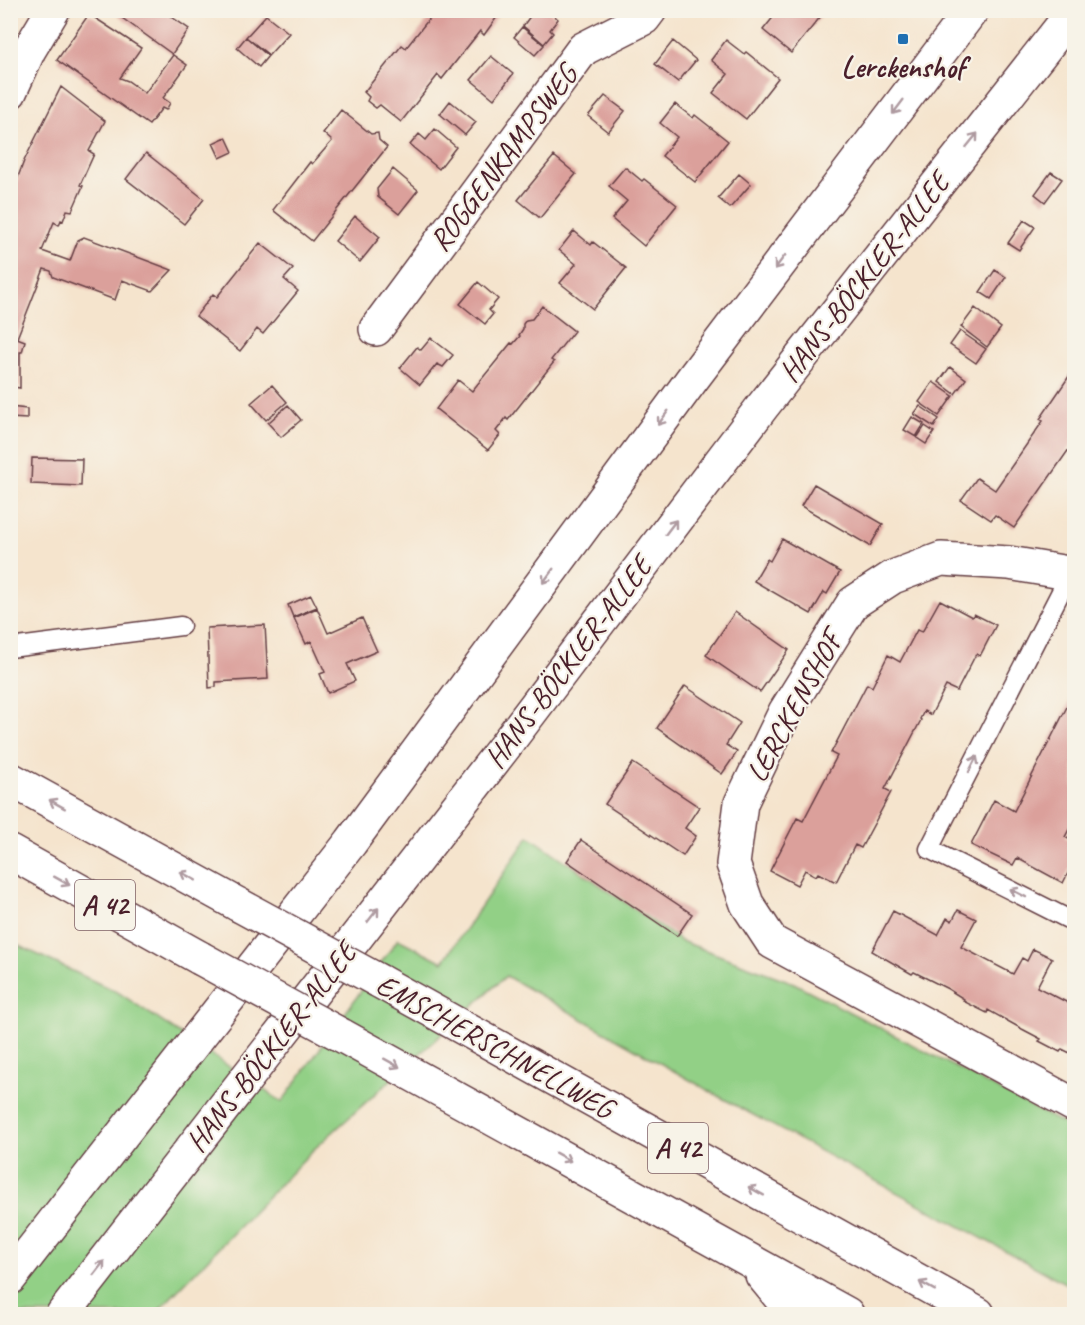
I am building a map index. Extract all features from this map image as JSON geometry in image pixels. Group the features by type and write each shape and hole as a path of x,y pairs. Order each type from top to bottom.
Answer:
{"main road":[{"path":"10,92 29,50 53,10"},
{"name":"ROGGENKAMPSWEG","path":"376,329 583,49 644,18 650,10"},
{"name":"HANS-BÖCKLER-ALLEE","path":"10,1278 345,850 693,378 972,10"},
{"name":"HANS-BÖCKLER-ALLEE","path":"63,1314 505,746 769,398 1074,11"},
{"name":"LERCKENSHOF","path":"1073,569 941,559 893,577 853,603 785,712 741,803 733,864 747,904 772,942 1074,1105"},
{"name":"EMSCHERSCHNELLWEG","path":"10,779 978,1314"},
{"name":"A 42","path":"10,852 847,1314"},
{"path":"751,1262 794,1314"}],"lane":[{"name":"LERCKENSHOF","path":"1073,569 929,849 1073,918"},
{"path":"10,648 180,626"}],"green space":[{"path":"529,836 681,941 794,983 1074,1129 1074,1288 720,1097 506,976 312,1151 155,1314 11,1314 11,942 119,993 282,1102 398,939 443,962"}],"building":[{"path":"111,10 168,10 166,13 189,29 172,54"},
{"path":"436,10 502,10 484,35 480,31 442,79 438,75 401,122 380,105 376,108 367,101 369,97 364,92 402,45 406,48"},
{"path":"531,10 548,10 558,19 550,30 553,33 544,44 523,26 531,15 529,13"},
{"path":"779,10 826,10 791,53 763,30"},
{"path":"89,14 141,48 120,78 145,93 173,55 187,65 163,98 170,103 166,110 162,108 149,125 57,60"},
{"path":"266,15 289,33 269,55 246,37"},
{"path":"522,27 544,45 535,55 514,37"},
{"path":"246,37 268,56 259,67 237,48"},
{"path":"726,40 744,54 746,52 778,78 746,119 713,93 728,74 711,60"},
{"path":"673,41 696,60 678,82 655,64"},
{"path":"491,56 513,74 494,99 471,80"},
{"path":"61,87 105,121 89,151 94,154 80,185 83,186 72,211 67,210 59,225 54,222 42,251 70,261 78,240 84,237 172,270 152,291 122,280 115,300 53,277 51,271 44,269 17,338 25,341 22,352 20,352 20,388 14,387 12,403 10,403 10,198 24,161"},
{"path":"605,96 625,111 608,132 588,116"},
{"path":"450,101 476,122 465,135 440,114"},
{"path":"675,104 693,118 695,115 728,141 695,182 662,156 677,137 660,123"},
{"path":"341,110 371,134 378,133 379,140 387,147 312,241 273,210 310,162 312,164 332,141 323,133"},
{"path":"435,129 456,147 439,169 410,145 419,134 426,140"},
{"path":"226,137 233,152 220,158 213,143"},
{"path":"146,153 204,199 184,224 126,179"},
{"path":"554,156 576,174 540,218 518,200"},
{"path":"625,167 677,205 644,246 612,219 627,201 609,186"},
{"path":"393,169 418,190 399,214 378,197 377,189"},
{"path":"1051,172 1062,179 1045,202 1035,194"},
{"path":"739,174 751,184 730,208 718,198"},
{"path":"355,216 380,237 360,262 335,241"},
{"path":"1024,220 1035,227 1019,250 1008,243"},
{"path":"574,231 591,245 593,242 626,268 593,309 560,283 576,264 559,250"},
{"path":"260,243 293,269 284,279 298,291 263,334 257,329 240,351 196,316 213,294 217,297"},
{"path":"995,270 1006,277 991,299 980,292"},
{"path":"478,282 498,299 489,310 493,314 485,324 460,304"},
{"path":"542,306 574,331 551,360 554,362 508,420 506,418 496,431 500,435 488,450 436,409 458,380 472,391 511,343 513,344 520,336 526,320 532,319"},
{"path":"975,308 1001,328 987,347 961,327"},
{"path":"960,331 986,349 976,363 950,345"},
{"path":"431,338 453,355 443,367 437,364 420,385 400,368 417,347 421,350"},
{"path":"950,367 966,379 955,394 939,382"},
{"path":"1074,369 1074,437 1072,441 1074,442 1014,528 995,515 991,520 961,500 977,478 995,490 1043,421 1040,419"},
{"path":"933,382 953,396 939,416 919,402"},
{"path":"272,385 287,402 266,420 251,403"},
{"path":"288,405 301,420 281,437 268,423"},
{"path":"920,406 939,419 934,427 914,414"},
{"path":"10,407 27,409 27,419 10,418"},
{"path":"912,417 924,424 916,437 904,430"},
{"path":"925,426 934,432 926,444 917,438"},
{"path":"32,458 82,459 81,486 31,484"},
{"path":"814,484 883,524 870,546 801,506"},
{"path":"782,539 840,572 827,594 824,592 811,614 754,581 767,559 770,561"},
{"path":"311,595 317,607 293,617 288,605"},
{"path":"940,600 972,617 974,614 996,625 980,656 976,654 957,691 946,686 931,715 924,711 885,789 891,792 861,848 855,845 836,882 818,873 816,876 805,870 797,885 770,871 797,818 803,821 837,756 831,753 867,684 872,687 888,655 900,662 917,630 922,632"},
{"path":"317,608 328,633 362,618 377,651 347,664 355,681 328,693 320,674 325,672 311,641 306,644 294,618"},
{"path":"735,612 789,650 760,692 706,655"},
{"path":"265,625 268,679 216,682 216,687 209,688 207,628"},
{"path":"685,686 740,723 726,745 737,752 722,774 657,728"},
{"path":"1074,693 1074,820 1065,837 1074,842 1074,861 1063,883 1017,858 1013,865 971,845 994,800 1014,811"},
{"path":"633,763 699,807 685,828 696,836 683,856 605,804"},
{"path":"581,840 692,914 677,936 567,861"},
{"path":"958,910 976,919 961,947 1013,974 1022,958 1027,961 1033,949 1052,958 1037,987 1074,1006 1074,1055 1062,1049 1060,1052 988,1010 987,1013 963,1001 964,999 948,989 914,972 912,974 872,951 893,911 938,935 947,918 952,921"}],"place":[{"name":"Lerckenshof","path":"903,39"}]}
